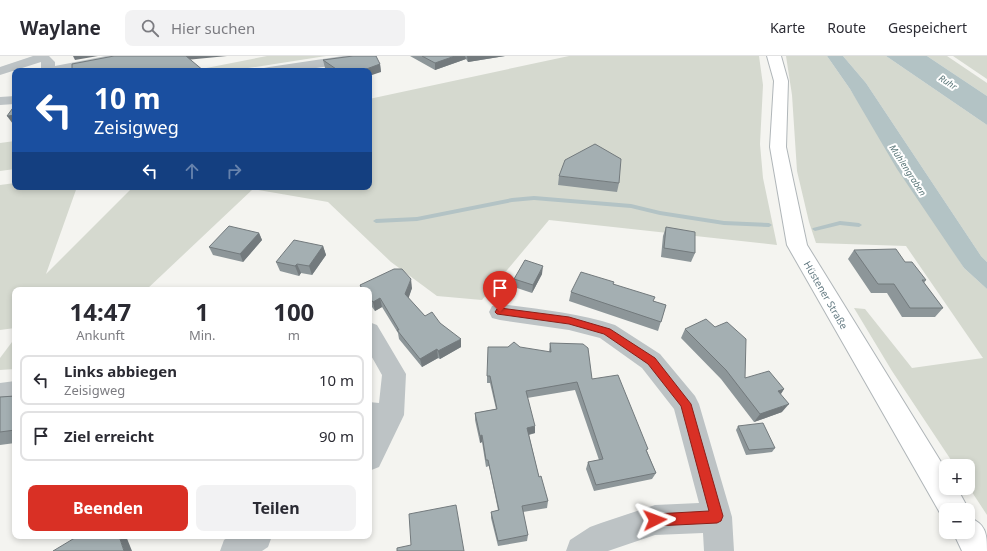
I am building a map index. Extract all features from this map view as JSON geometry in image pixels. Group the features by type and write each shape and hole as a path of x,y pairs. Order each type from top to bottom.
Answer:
{"main road":[{"name":"Hüstener Straße","path":"774,56 781,81 778,147 797,245 950,503"},
{"path":"972,539 980,551"}],"street":[{"path":"64,68 127,56"},
{"path":"289,68 370,56"},
{"path":"0,71 43,57 48,62 48,68"},
{"path":"0,81 12,78"},
{"path":"0,101 12,100"},
{"path":"500,312 569,321 607,331 651,361 686,404 717,516 719,551"},
{"path":"372,336 394,374 380,414 372,446"},
{"path":"0,394 12,392"},
{"path":"581,551 601,538 655,520 717,516"},
{"path":"235,551 253,539"}],"shaded area":[{"path":"267,56 326,56 248,68 206,68"},
{"path":"569,56 759,56 763,85 760,144 763,178 777,245 549,220 482,300 437,296 391,262 328,202 259,190 372,190 372,98"},
{"path":"786,56 827,56 850,89 964,268 987,289 987,515 974,495 975,459 950,459 892,371 854,308 865,309 912,368 983,358 906,246 816,243 809,222 797,171 792,95"},
{"path":"843,56 886,56 987,125 987,262 981,256 866,83"},
{"path":"927,56 947,56 987,83 987,96"},
{"path":"953,56 987,56 987,79"},
{"path":"12,141 12,169 0,171 0,143"},
{"path":"12,183 12,190 76,190 46,274 130,190 252,190 149,287 12,287 12,328 0,330 0,185"},
{"path":"12,342 12,369 0,370 0,358"}],"water":[{"name":"Mühlengraben","path":"827,56 843,56 866,83 981,256 987,262 987,289 964,268 897,169 850,89"},
{"name":"Ruhr","path":"886,56 927,56 987,96 987,125"}],"building":[{"path":"114,56 186,56 200,68 72,68 72,64"},
{"path":"353,56 376,56 380,64 369,68 335,68 323,60"},
{"path":"422,56 455,56 435,63"},
{"path":"12,109 12,115 7,116"},
{"path":"595,144 621,159 619,183 559,176 565,160"},
{"path":"229,226 259,233 240,254 209,247"},
{"path":"666,227 695,232 695,253 664,248"},
{"path":"294,240 323,246 309,266 297,264 295,266 276,262"},
{"path":"896,249 905,262 912,262 926,280 922,280 943,308 910,308 894,284 878,284 854,250"},
{"path":"525,260 543,266 533,285 514,279"},
{"path":"394,269 402,269 411,279 405,294 425,316 432,312 440,323 461,339 438,351 437,349 420,359 397,330 399,330 380,298 373,302 372,301 372,287 361,287 360,285"},
{"path":"581,272 655,297 653,301 666,305 661,322 571,292"},
{"path":"706,319 715,327 727,322 746,339 745,378 769,371 784,389 778,391 789,404 760,414 726,370 685,329"},
{"path":"514,342 520,347 551,352 550,343 583,344 588,348 592,379 618,375 648,449 646,450 656,473 596,485 588,462 603,459 577,382 526,391 535,426 527,428 539,477 541,476 548,501 522,506 528,535 498,541 491,512 499,510 488,460 486,460 482,435 480,436 475,413 497,409 490,376 487,376 488,347 508,347"},
{"path":"12,396 12,430 0,432 0,397"},
{"path":"763,423 775,448 749,450 738,426"},
{"path":"456,505 464,551 397,551 397,548 411,545 409,514"},
{"path":"73,539 120,539 124,551 53,551"}],"waterway":[{"path":"376,221 417,219 512,200 534,198 631,206 660,213 724,223 769,225"},
{"path":"815,229 840,223 859,225"}],"route":[{"path":"500,312 569,321 607,331 651,361 686,404 717,516 655,520"}]}
